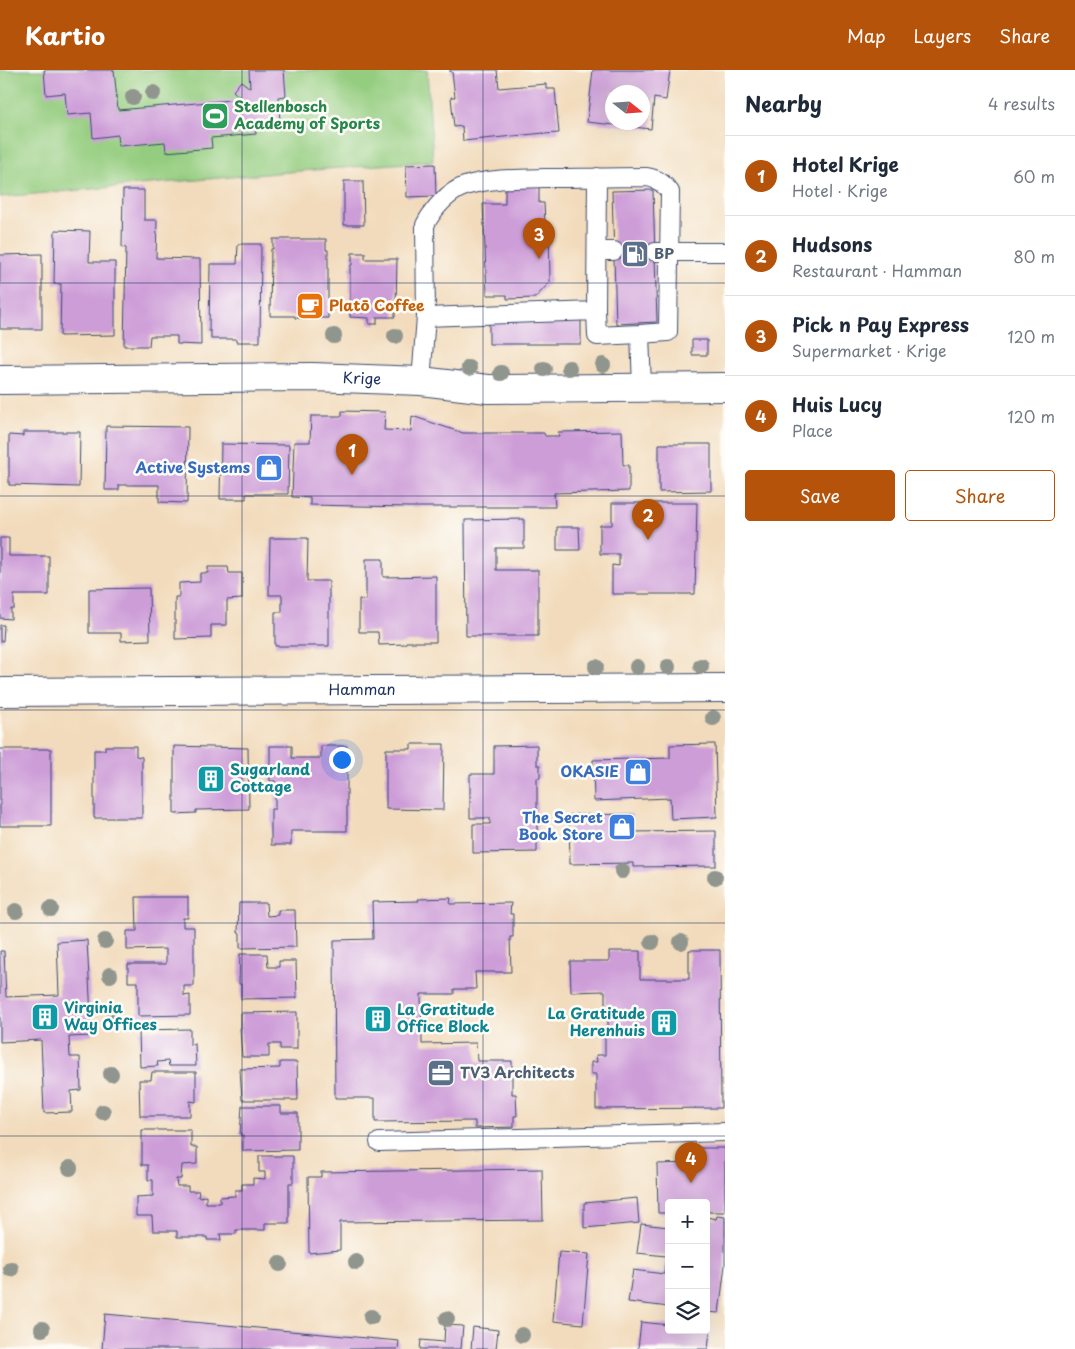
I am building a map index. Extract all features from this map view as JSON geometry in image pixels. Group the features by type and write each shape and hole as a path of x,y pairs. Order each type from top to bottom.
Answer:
{"street":[{"name":"Krige","path":"0,380 313,377 421,380 488,389 725,387"},
{"name":"Hamman","path":"0,692 725,688"}],"lane":[{"path":"421,380 426,317 425,225 431,212 445,198 463,186 482,182 511,179 597,177 647,177 657,179 664,184 670,192 662,252 668,332 597,336 596,310 605,251 597,177"},
{"path":"662,252 725,252"},
{"path":"426,317 596,310"},
{"path":"640,334 642,387"},
{"path":"379,1142 725,1132"}],"green space":[{"name":"Stellenbosch Academy of Sports","path":"0,70 427,70 433,161 0,197"}],"building":[{"path":"44,70 114,70 118,110 242,99 233,91 241,81 250,88 249,70 284,70 286,96 278,97 280,121 255,124 256,134 211,138 212,148 166,152 165,142 119,146 118,135 93,138 91,113 67,115 65,93 46,95"},
{"path":"450,70 497,70 499,88 546,84 546,89 555,89 559,133 463,141 462,126 454,127 451,97 455,97 452,72"},
{"path":"593,70 670,70 666,100 654,98 651,129 650,85 605,85 605,124 587,122"},
{"path":"435,164 436,196 407,197 406,165"},
{"path":"344,181 363,181 364,225 344,225"},
{"path":"505,186 539,186 539,203 544,203 545,223 549,223 550,282 535,298 507,299 507,295 487,295 483,204 505,204"},
{"path":"123,190 144,190 144,220 157,220 156,258 200,259 201,345 177,344 177,336 150,336 149,346 124,346 126,248 122,247"},
{"path":"653,190 657,322 616,324 612,191"},
{"path":"55,230 90,231 89,262 115,262 115,335 60,336 61,284 54,284"},
{"path":"273,239 326,239 326,250 328,250 328,318 270,316 271,249 273,249"},
{"path":"238,244 261,244 260,342 236,342 236,339 211,339 211,331 209,331 210,264 237,264"},
{"path":"352,253 365,253 365,259 397,259 395,317 377,317 377,324 369,324 369,318 350,317 350,266 352,265"},
{"path":"42,254 42,329 0,329 0,255"},
{"path":"489,320 581,320 581,344 489,344"},
{"path":"692,340 707,340 707,355 692,355"},
{"path":"342,411 385,412 384,430 411,431 412,416 463,433 544,433 545,436 559,436 558,432 622,431 623,465 629,465 629,491 554,493 555,507 310,505 310,498 292,497 294,442 310,442 311,416 342,416"},
{"path":"106,426 188,427 187,503 159,502 159,485 119,485 119,490 105,490"},
{"path":"23,432 80,432 79,487 9,485 9,435 23,436"},
{"path":"221,444 289,445 288,494 246,494 246,499 220,499"},
{"path":"659,444 711,444 711,491 659,492"},
{"path":"612,503 697,503 695,594 612,594 612,565 619,566 619,554 600,554 600,525 612,525"},
{"path":"524,519 524,548 496,548 496,570 538,570 538,636 466,636 465,520"},
{"path":"557,527 579,527 580,550 557,550"},
{"path":"0,538 9,538 9,556 49,556 49,595 14,595 14,609 11,609 11,619 0,618"},
{"path":"270,538 308,538 307,581 329,581 329,646 275,646 275,612 282,612 282,595 269,595"},
{"path":"366,559 383,559 383,577 436,576 436,642 406,642 405,644 379,645 378,632 359,632 359,599 366,600"},
{"path":"208,567 228,567 229,573 242,573 242,599 227,600 227,625 211,625 211,638 175,639 175,597 179,597 179,583 200,582 200,573 208,573"},
{"path":"149,588 150,640 121,641 121,633 89,633 89,589"},
{"path":"0,625 4,625 3,641 0,641"},
{"path":"411,744 444,744 443,810 386,809 386,749 411,749"},
{"path":"715,744 717,817 671,819 670,798 594,801 593,760 670,758 670,745"},
{"path":"537,745 537,765 540,765 540,778 537,778 537,852 473,853 473,824 490,824 490,818 470,818 470,774 494,774 494,746"},
{"path":"105,746 136,746 136,756 142,757 142,818 94,818 94,750 105,750"},
{"name":"Sugarland Cottage","path":"174,746 248,748 249,809 196,810 196,813 174,814"},
{"path":"270,746 292,746 292,758 321,758 321,746 347,746 347,831 291,831 291,845 271,845 271,809 275,809 275,781 270,781"},
{"path":"0,749 51,749 51,826 0,826"},
{"path":"632,814 632,832 716,831 716,866 633,867 633,863 570,864 569,815"},
{"path":"136,897 188,897 188,918 183,918 183,927 194,927 194,986 184,986 184,996 190,995 190,1015 138,1016 138,982 128,982 128,964 166,964 166,949 127,950 127,931 137,931"},
{"name":"La Gratitude Office Block","path":"451,898 450,904 511,903 510,914 513,914 513,937 510,937 511,972 475,972 476,989 454,989 454,994 421,994 422,1044 476,1043 477,1061 512,1061 512,1094 516,1094 517,1116 514,1116 514,1127 475,1128 475,1121 375,1122 375,1098 335,1098 334,940 373,939 372,902"},
{"path":"239,903 266,903 267,916 278,915 278,910 295,910 296,947 240,948 240,933 238,933"},
{"name":"Virginia Way Offices","path":"87,940 92,1036 69,1037 70,1057 80,1057 81,1090 71,1091 72,1112 44,1113 41,1040 0,1042 0,951 4,951 6,997 59,995 57,942"},
{"name":"La Gratitude Herenhuis","path":"689,950 720,950 721,1108 596,1109 596,1074 591,1074 591,1062 597,1062 596,1055 605,1055 605,1032 608,1033 608,1013 605,1012 605,991 571,992 570,961 609,961 609,951 640,951 640,979 689,979"},
{"path":"240,954 267,954 268,967 279,967 279,961 296,961 297,998 241,999 241,984 239,984"},
{"path":"297,1012 297,1049 280,1049 280,1044 269,1044 269,1057 242,1057 241,1013"},
{"path":"190,1029 190,1045 195,1044 196,1066 169,1066 168,1061 157,1062 158,1066 140,1067 139,1030"},
{"path":"280,1062 297,1062 298,1100 242,1100 240,1069 280,1068"},
{"path":"152,1072 196,1072 196,1102 190,1101 190,1116 140,1116 139,1080 151,1080"},
{"path":"242,1106 281,1106 281,1113 298,1113 298,1150 243,1151 243,1135 240,1135"},
{"path":"142,1130 191,1130 191,1147 197,1147 197,1164 182,1165 181,1179 176,1179 177,1186 188,1186 188,1191 199,1191 198,1197 206,1196 206,1203 220,1203 220,1197 235,1196 235,1190 242,1190 242,1184 253,1184 253,1178 265,1179 265,1172 259,1172 259,1156 293,1156 293,1183 289,1183 289,1223 265,1223 265,1230 236,1230 236,1234 220,1234 221,1240 207,1240 207,1237 177,1237 177,1231 153,1231 152,1216 136,1216 136,1197 153,1196 153,1180 148,1180 148,1165 142,1165"},
{"path":"693,1148 725,1148 725,1212 710,1212 710,1199 665,1199 665,1213 658,1213 657,1164 694,1163"},
{"path":"542,1169 543,1220 340,1222 340,1250 309,1253 308,1177 321,1177 321,1172"},
{"path":"637,1198 639,1223 584,1228 584,1203"},
{"path":"717,1216 725,1217 725,1265 719,1313 710,1312 710,1218 716,1219"},
{"path":"641,1224 665,1227 665,1256 637,1253"},
{"path":"559,1252 589,1254 583,1324 553,1321"},
{"path":"665,1265 665,1307 628,1302 633,1270 664,1274"},
{"path":"105,1314 399,1341 398,1349 102,1349"},
{"path":"641,1322 665,1325 665,1334 710,1334 708,1349 638,1349"},
{"path":"445,1325 463,1326 461,1349 420,1349 421,1340 444,1342"},
{"path":"473,1327 498,1330 496,1349 471,1349"}],"place":[{"name":"Stellenbosch Academy of Sports","path":"215,116"},
{"name":"BP","path":"635,254"},
{"name":"Pick n Pay Express","path":"539,259"},
{"name":"Platō Coffee","path":"310,306"},
{"name":"Active Systems","path":"269,468"},
{"name":"Hotel Krige","path":"352,475"},
{"name":"Hudsons","path":"648,540"},
{"name":"OKASIE","path":"638,772"},
{"name":"Sugarland Cottage","path":"211,779"},
{"name":"The Secret Book Store","path":"622,827"},
{"name":"Virginia Way Offices","path":"45,1017"},
{"name":"La Gratitude Office Block","path":"378,1019"},
{"name":"La Gratitude Herenhuis","path":"664,1023"},
{"name":"TV3 Architects","path":"441,1073"},
{"name":"Huis Lucy","path":"691,1183"}]}
